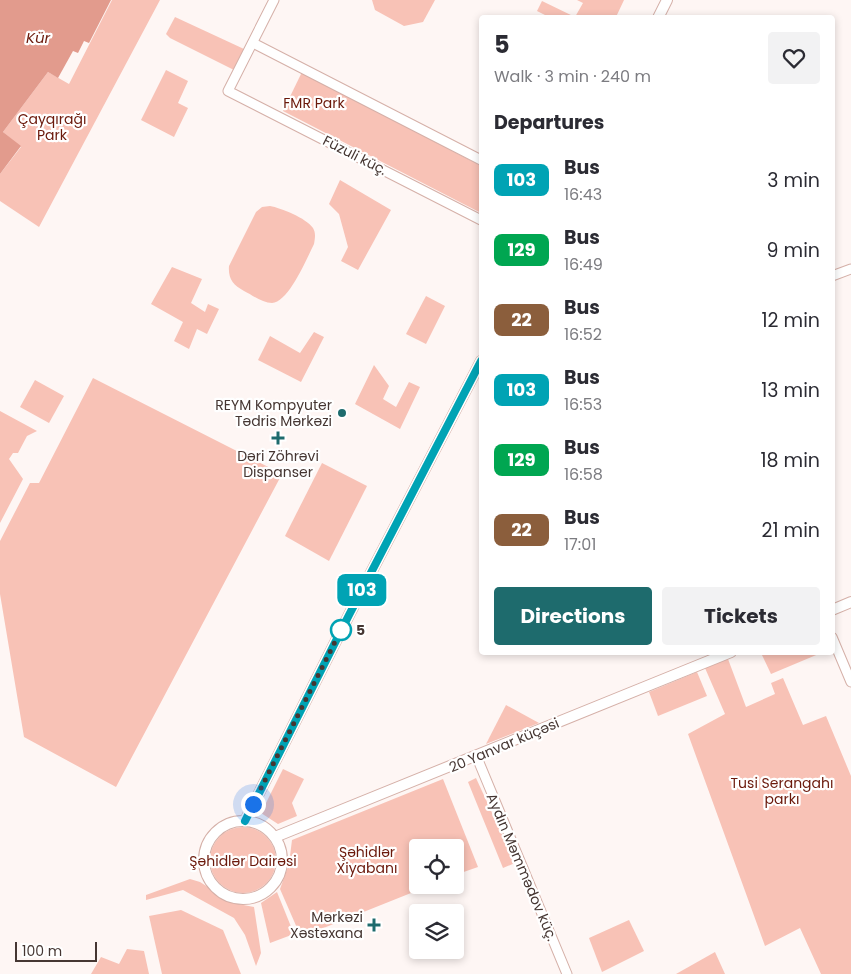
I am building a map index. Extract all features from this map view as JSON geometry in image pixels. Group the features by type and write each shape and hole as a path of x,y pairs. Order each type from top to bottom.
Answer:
{"main road":[{"path":"660,15 667,0"},
{"path":"245,821 479,365"},
{"path":"835,609 851,602"},
{"name":"20 Yanvar küçəsi","path":"275,837 724,655"},
{"path":"245,821 265,827 275,837 282,856 282,869 277,881 268,891 257,897 244,900 227,896 210,881 204,866 205,851 216,831 230,823 245,821"}],"street":[{"path":"274,0 253,42 479,159"},
{"name":"Füzuli küç.","path":"253,42 228,91 479,219"},
{"path":"835,275 851,269"},
{"path":"835,645 851,682"},
{"name":"Aydın Məmmədov küç.","path":"478,760 567,974"}],"green space":[{"name":"Çayqırağı Park","path":"112,0 160,0 39,227 0,201 0,174 21,147 3,132 48,72 69,84"},
{"path":"372,0 435,0 423,22 404,26 375,10"},
{"path":"577,0 624,0 617,15 576,15 583,3"},
{"path":"542,1 571,15 545,15 537,11"},
{"path":"175,17 244,49 234,70 170,38 166,34"},
{"path":"166,70 188,81 178,103 188,108 174,137 141,120"},
{"name":"FMR Park","path":"302,72 479,165 479,212 283,111"},
{"path":"340,180 391,210 358,270 341,261 348,247 339,214 329,204"},
{"path":"270,206 299,217 310,224 315,232 314,244 291,288 278,301 272,303 261,300 237,286 230,278 229,271 229,266 256,212 262,207"},
{"path":"172,267 202,279 191,303 205,312 208,304 219,309 207,334 197,329 189,349 174,341 183,322 151,304"},
{"path":"426,296 445,306 426,344 406,334"},
{"path":"314,332 324,337 301,382 258,360 270,336 300,353"},
{"path":"374,365 389,386 383,399 396,407 409,382 420,387 400,429 355,404"},
{"path":"93,378 282,474 116,787 24,737 0,594 0,541 30,483 39,483"},
{"path":"35,380 64,396 49,423 20,407"},
{"path":"0,411 37,431 27,436 18,453 13,453 9,459 23,479 0,523"},
{"path":"322,463 367,486 329,561 285,536"},
{"path":"762,655 816,655 771,674"},
{"name":"Tusi Serangahı parkı","path":"728,659 746,707 775,694 771,683 783,678 803,725 826,716 851,776 851,974 821,974 800,928 765,946 688,734 725,714 705,668"},
{"path":"697,672 707,696 658,716 649,692"},
{"path":"506,705 539,723 486,744"},
{"path":"283,769 304,779 292,803 297,816 278,824 261,813"},
{"path":"476,778 515,863 503,868 468,782"},
{"name":"Şəhidlər Xiyabanı","path":"443,779 478,867 464,872 464,839 409,839 409,894 301,937 280,889 289,864 292,840"},
{"name":"Şəhidlər Dairəsi","path":"243,827 256,830 266,837 273,847 276,860 273,873 266,883 256,890 243,893 230,890 220,883 213,873 210,860 213,847 220,837 230,830"},
{"path":"190,879 200,882 233,903 254,907 261,953 256,966 245,935 234,918 183,890 146,900 146,895"},
{"path":"277,892 294,934 270,943 261,903"},
{"path":"181,910 223,930 241,974 162,974 149,916"},
{"path":"629,920 644,951 602,972 589,938"},
{"path":"127,949 144,951 149,974 91,974 101,957 119,964"},
{"path":"715,952 725,974 676,974"}],"water":[{"name":"Kür","path":"0,0 111,0 89,43 84,41 78,53 73,51 58,78 48,72 3,132 21,146 0,174"}],"bus line":[{"name":"103","path":"245,821 479,365"}],"place":[{"name":"REYM Kompyuter Tədris Mərkəzi","path":"342,413"},
{"name":"Dəri Zöhrəvi Dispanser","path":"278,438"},
{"name":"5","path":"341,630"},
{"name":"Mərkəzi Xəstəxana","path":"374,925"}],"route":[{"path":"253,804 341,630"}]}
